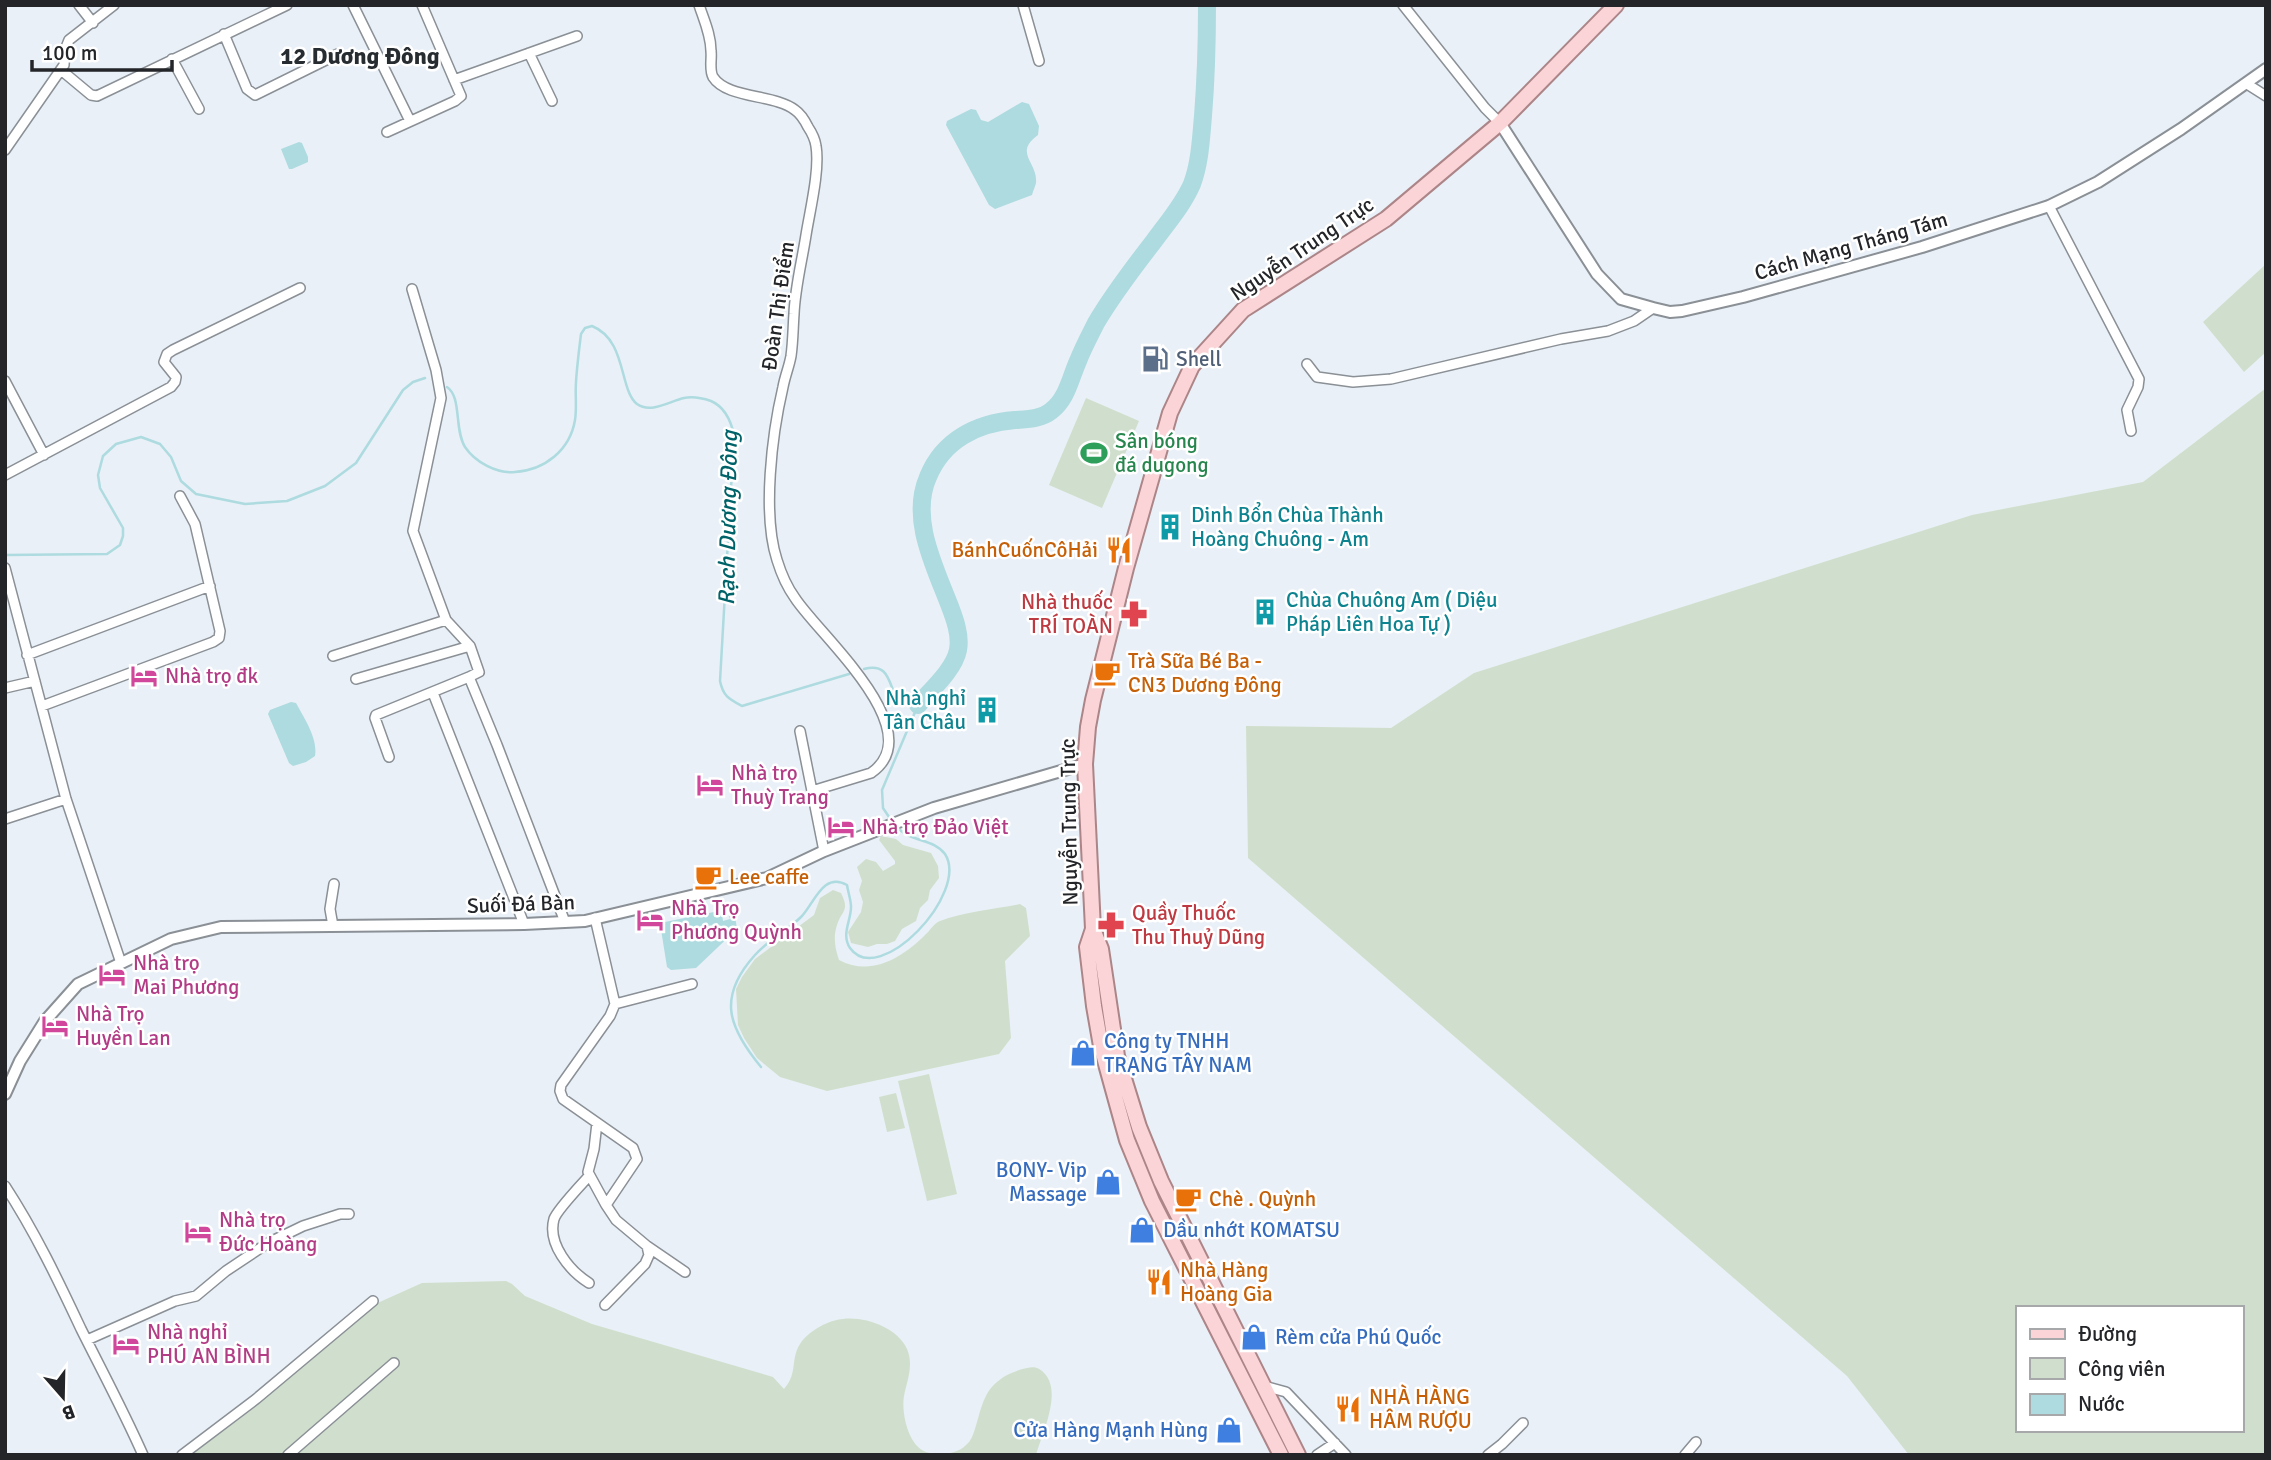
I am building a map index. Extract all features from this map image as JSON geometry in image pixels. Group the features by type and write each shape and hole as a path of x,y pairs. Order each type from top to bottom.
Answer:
{"main road":[{"name":"Nguyễn Trung Trực","path":"1298,1455 1161,1181 1139,1127 1117,1056 1101,949 1093,929 1085,764 1093,700 1126,568 1170,413 1192,366 1243,310 1386,219 1500,123 1616,5"},
{"name":"Nguyễn Trung Trực","path":"1093,929 1087,947 1094,1006 1113,1094 1127,1140 1152,1201 1281,1455"}],"street":[{"path":"79,5 93,23"},
{"path":"5,150 64,65 69,40 114,5"},
{"path":"61,70 90,95 97,96 286,5"},
{"path":"354,5 410,121"},
{"path":"387,132 461,96 422,5"},
{"name":"Đoàn Thị Điểm","path":"699,5 712,49 711,70 716,80 730,88 780,102 797,111 814,135 816,146 817,160 794,312 793,343 779,408 774,449 770,515 774,550 784,578 800,606 844,655 881,711 888,744 886,757 871,773 812,791"},
{"path":"1023,5 1039,61"},
{"path":"1402,5 1500,123"},
{"path":"224,34 247,89 255,95 338,54"},
{"path":"454,80 576,36"},
{"path":"529,53 552,101"},
{"path":"172,59 199,109"},
{"name":"Cách Mạng Tháng Tám","path":"1500,123 1597,274 1621,299 1670,312 1699,309 1922,247 2049,206 2098,182 2266,69"},
{"path":"2247,84 2266,96"},
{"path":"2049,206 2139,379 2127,410 2131,431"},
{"path":"5,475 171,387 176,377 163,362 167,354 300,288"},
{"path":"388,757 376,715 479,672 470,646 446,620 413,531 441,398 436,370 412,289"},
{"path":"1307,364 1317,377 1332,380 1353,382 1391,379 1608,331 1634,321 1653,309"},
{"path":"5,381 44,455"},
{"path":"42,706 219,638 220,631 195,524 180,496"},
{"path":"5,568 66,799 121,963"},
{"path":"27,655 210,586"},
{"path":"333,656 446,620"},
{"path":"356,679 470,646"},
{"path":"469,677 498,745 565,922"},
{"path":"5,688 35,681"},
{"path":"433,693 523,924"},
{"path":"800,731 824,851"},
{"name":"Suối Đá Bàn","path":"6,1094 20,1061 45,1021 78,984 171,939 221,928 523,924 595,918 767,878 824,851 934,808 1085,764"},
{"path":"5,819 66,799"},
{"path":"333,926 330,909 334,884"},
{"path":"595,918 615,1004 610,1016 561,1085 560,1091 563,1099 633,1148 637,1160 606,1205"},
{"path":"615,1004 692,984"},
{"path":"589,1283 573,1272 553,1233 556,1215 589,1176 597,1123"},
{"path":"589,1176 616,1220 647,1247 685,1272"},
{"path":"5,1186 24,1216 123,1410 143,1455"},
{"path":"87,1340 175,1301 196,1296 226,1271 268,1243 303,1226 340,1214 349,1214"},
{"path":"605,1305 645,1264 649,1255 647,1247"},
{"path":"182,1455 373,1301"},
{"path":"288,1455 394,1363"},
{"path":"1264,1386 1286,1392 1346,1455"},
{"path":"1488,1455 1523,1423"},
{"path":"1685,1455 1696,1442"},
{"path":"1317,1455 1335,1443"}],"green space":[{"path":"2266,264 2266,352 2244,372 2203,322"},
{"path":"2266,388 2266,1455 1909,1455 1847,1376 1248,858 1246,726 1391,728 1474,673 1972,515 2143,482"},
{"name":"Sân bóng đá dugong","path":"1086,398 1139,421 1102,508 1049,485"},
{"path":"881,836 931,853 938,866 939,878 930,890 928,900 920,908 916,921 902,929 895,941 868,947 851,943 848,932 861,912 863,902 859,890 862,881 857,867 866,859 876,862 883,871 895,864 879,840"},
{"path":"833,890 841,893 845,903 835,934 839,960 863,967 896,958 940,921 1020,904 1026,908 1030,936 1005,961 1011,1038 999,1054 827,1091 780,1077 757,1058 738,1025 736,989 755,959 814,915 820,898"},
{"path":"929,1074 957,1194 927,1201 898,1081"},
{"path":"896,1093 905,1128 887,1132 879,1097"},
{"path":"506,1281 525,1296 592,1324 773,1377 784,1389 791,1377 798,1347 815,1329 843,1319 861,1319 880,1325 896,1335 907,1349 910,1367 903,1403 905,1421 917,1445 930,1453 951,1453 965,1446 972,1438 991,1388 1017,1371 1035,1367 1045,1374 1052,1392 1049,1414 1036,1455 186,1455 373,1305 422,1283"}],"water":[{"path":"1022,102 1029,104 1039,126 1038,135 1027,147 1036,183 1032,195 995,209 989,205 946,125 947,121 971,109 976,110 981,120 988,122"},
{"path":"302,143 308,162 289,169 281,149"},
{"path":"291,702 296,703 306,722 315,749 315,756 293,766 289,763 268,714 270,710"},
{"path":"719,907 723,921 730,919 729,916 735,916 737,929 696,968 671,970 667,967 659,917 664,916 665,922 714,912"}],"waterway":[{"name":"Rạch Dương Đông","path":"918,705 947,672 956,657 959,644 955,620 931,557 923,525 923,493 928,477 943,453 963,436 987,425 1038,417 1047,414 1056,406 1064,395 1096,323 1184,199 1195,176 1200,150 1206,74 1207,5"},
{"name":"Rạch Dương Đông","path":"447,387 455,398 465,447 487,466 508,472 526,470 546,463 568,440 575,420 578,358 581,334 585,328 592,326 611,342 631,397 642,407 654,407 691,397 716,404 727,415 734,435 720,681 723,690 730,699 742,706 849,674"},
{"name":"Rạch Dương Đông","path":"5,555 107,554 120,545 123,528 100,488 98,475 103,456 116,444 141,437 160,444 171,457 181,481 196,494 245,504 287,501 325,486 356,463 403,390 413,382 425,378"},
{"name":"Rạch Dương Đông","path":"864,669 876,668 883,671 899,701 907,705 918,705"},
{"path":"891,820 883,808 882,790 918,705"},
{"path":"761,1067 741,1039 735,1025 731,1012 735,985 755,955 801,917 825,886 832,882 847,885 851,907 847,943 863,957 881,956 899,947 918,931 934,912 945,891 949,871 945,854 934,845 910,836 894,826"}],"place":[{"name":"Shell","path":"1155,359"},
{"name":"Sân bóng đá dugong","path":"1094,453"},
{"name":"Dinh Bổn Chùa Thành Hoàng Chuông - Am","path":"1170,527"},
{"name":"BánhCuốnCôHải","path":"1119,550"},
{"name":"Chùa Chuông Am ( Diệu Pháp Liên Hoa Tự )","path":"1265,612"},
{"name":"Nhà thuốc TRÍ TOÀN","path":"1134,614"},
{"name":"Trà Sữa Bé Ba - CN3 Dương Đông","path":"1107,673"},
{"name":"Nhà trọ đk","path":"144,676"},
{"name":"Nhà nghỉ Tân Châu","path":"987,710"},
{"name":"Nhà trọ Thuỳ Trang","path":"710,785"},
{"name":"Nhà trọ Đảo Việt","path":"841,827"},
{"name":"Lee caffe","path":"708,877"},
{"name":"Nhà Trọ Phương Quỳnh","path":"650,920"},
{"name":"Quầy Thuốc Thu Thuỷ Dũng","path":"1111,925"},
{"name":"Nhà trọ Mai Phương","path":"112,975"},
{"name":"Nhà Trọ Huyền Lan","path":"55,1026"},
{"name":"Công ty TNHH TRẠNG TÂY NAM","path":"1083,1053"},
{"name":"BONY- Vip Massage","path":"1108,1182"},
{"name":"Chè . Quỳnh","path":"1188,1199"},
{"name":"Dầu nhớt KOMATSU","path":"1142,1230"},
{"name":"Nhà trọ Đức Hoàng","path":"198,1232"},
{"name":"Nhà Hàng Hoàng Gia","path":"1159,1282"},
{"name":"Rèm cửa Phú Quốc","path":"1254,1337"},
{"name":"Nhà nghỉ PHÚ AN BÌNH","path":"126,1344"},
{"name":"NHÀ HÀNG HÂM RƯỢU","path":"1348,1409"},
{"name":"Cửa Hàng Mạnh Hùng","path":"1229,1430"}],"district":[{"name":"12 Dương Đông","path":"360,56"}]}
